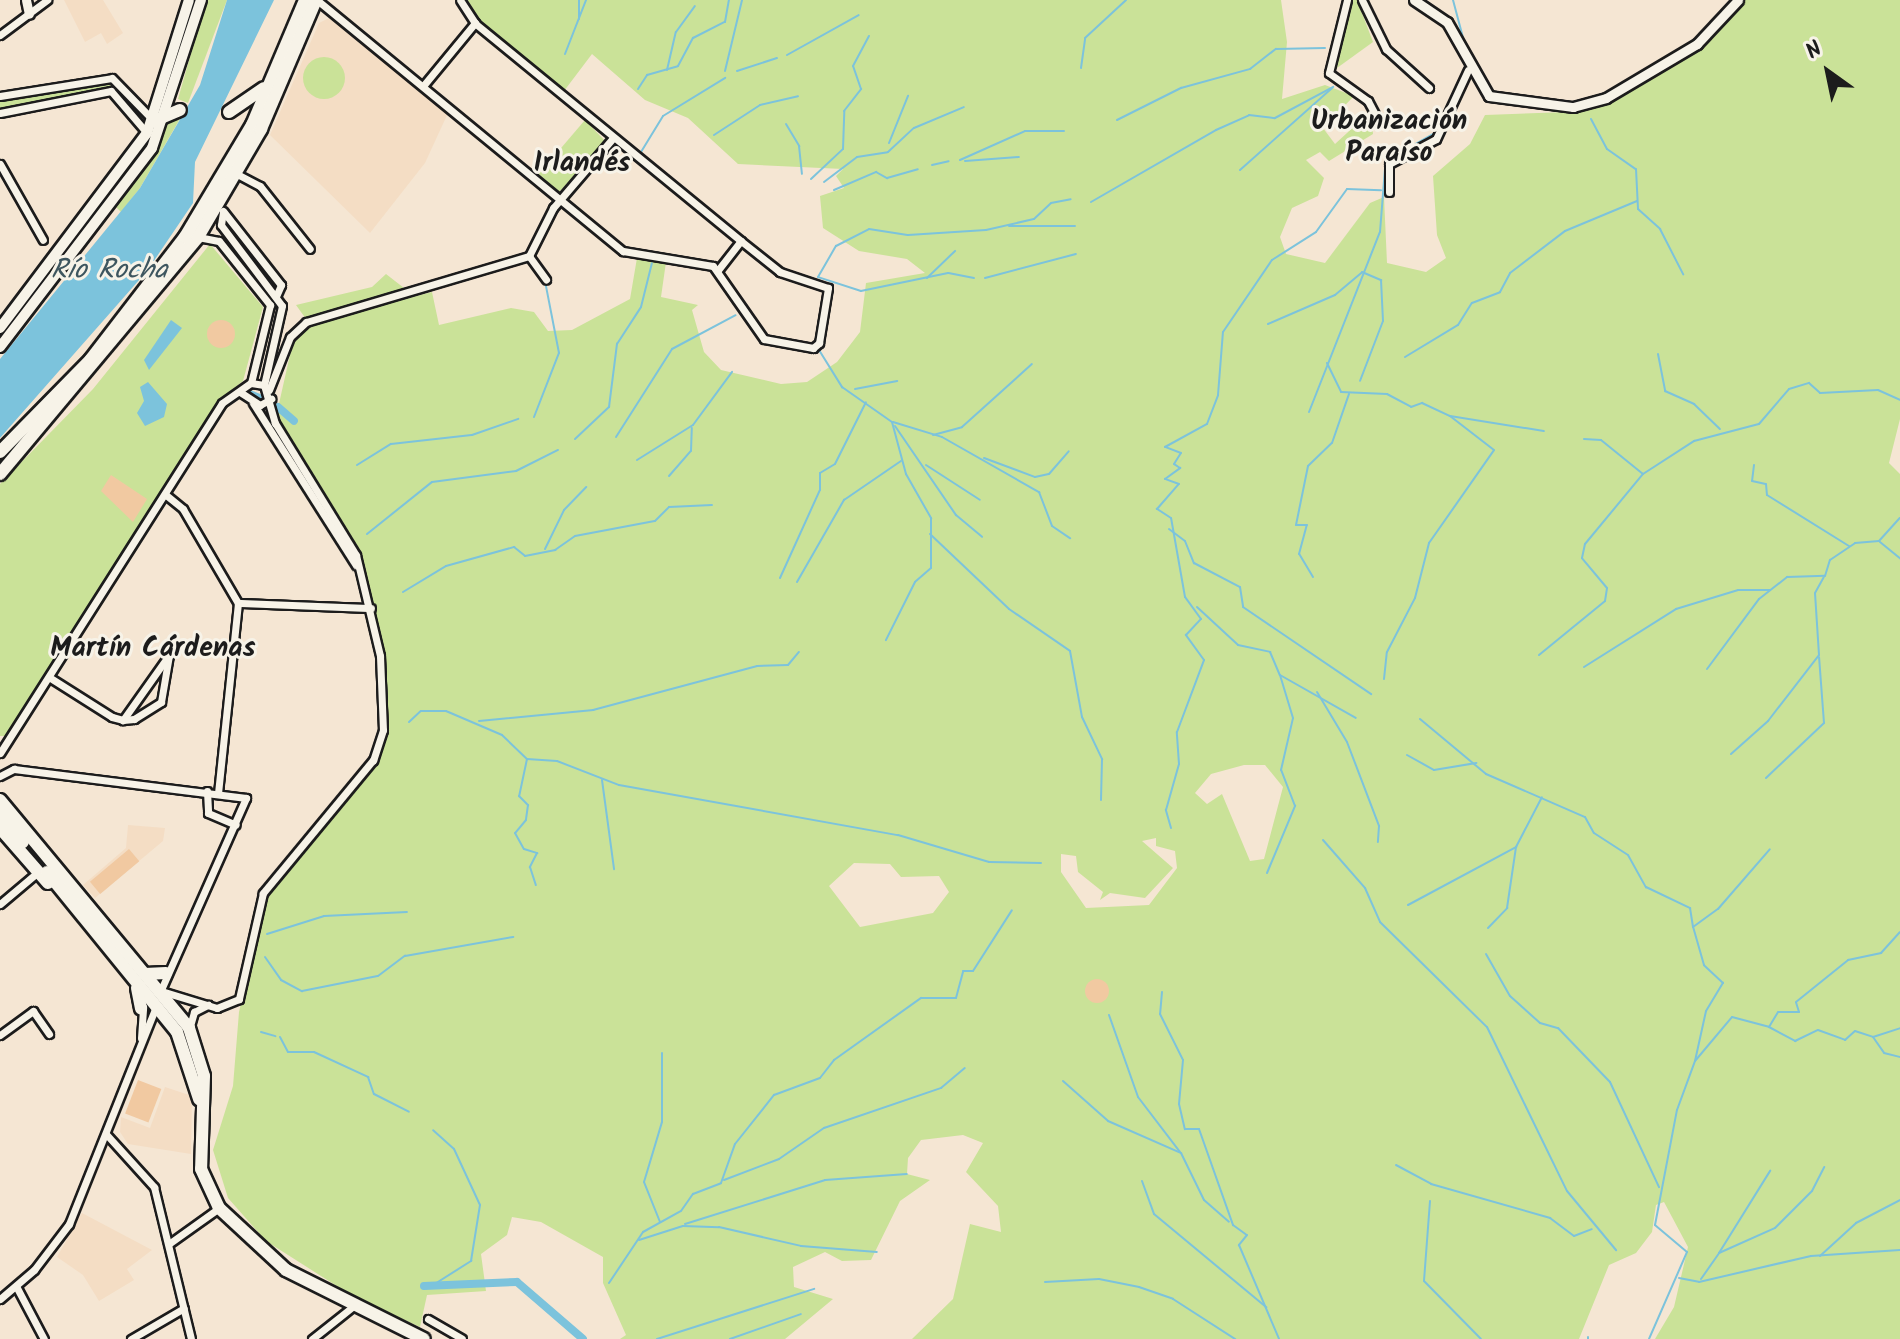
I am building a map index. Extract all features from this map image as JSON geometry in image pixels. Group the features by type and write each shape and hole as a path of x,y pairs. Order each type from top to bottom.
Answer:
{"highway":[{"path":"0,452 24,430 166,265 229,168 276,73 305,0"},
{"path":"2,467 221,209 316,0"},
{"path":"229,112 255,99 276,73"},
{"path":"154,121 175,111"},
{"path":"2,467 24,430"},
{"path":"0,789 78,892 91,917 140,978 152,1001 184,1045 199,1103"},
{"path":"0,800 78,892"},
{"path":"0,813 65,897"},
{"path":"0,828 38,872 91,917"},
{"path":"140,978 166,973"},
{"path":"140,978 152,1001 189,1028 204,1076 199,1103 201,1169 219,1208 286,1270 351,1308 420,1338"}],"main road":[{"path":"0,328 56,259 154,121 189,0"},
{"path":"0,347 119,196 175,111 201,0"}],"street":[{"path":"26,0 29,14"},
{"path":"0,35 47,0"},
{"path":"316,0 623,251 718,270 758,335 813,348 828,288 780,272 475,23 460,0"},
{"path":"1347,0 1329,73 1368,101 1378,120"},
{"path":"1362,0 1386,49 1429,88"},
{"path":"1414,0 1447,22 1468,70 1489,96 1506,103 1596,102 1697,44 1738,0"},
{"path":"423,86 475,23"},
{"path":"1389,192 1389,164 1436,139 1468,70"},
{"path":"0,96 112,78 154,121"},
{"path":"0,113 111,91 147,133"},
{"path":"253,403 268,391 290,337 306,322 529,256 562,199 613,138"},
{"path":"0,164 3,180 56,259"},
{"path":"237,174 260,186 310,249"},
{"path":"152,1001 225,1009 239,999 263,893 378,748 384,690 371,608 358,566 324,496 275,423 268,391 282,306 276,296 281,285 221,209"},
{"path":"0,753 52,679 222,403 251,383 271,310 219,241 198,237"},
{"path":"718,270 741,241"},
{"path":"529,256 546,279"},
{"path":"251,383 268,391"},
{"path":"240,392 253,403 358,566"},
{"path":"166,495 183,509 238,603 218,793"},
{"path":"238,603 371,608"},
{"path":"52,679 123,720 144,717 161,702 169,655 123,720"},
{"path":"0,776 14,769 246,798 152,1001 106,1134 62,1236 0,1299"},
{"path":"207,791 208,813 236,825"},
{"path":"0,904 38,872"},
{"path":"141,1040 152,1001"},
{"path":"189,1028 194,1012 208,1005"},
{"path":"0,1035 33,1011 49,1034"},
{"path":"106,1134 154,1187 191,1339"},
{"path":"170,1243 219,1208"},
{"path":"16,1286 44,1339"},
{"path":"131,1339 184,1308"},
{"path":"312,1339 351,1308"},
{"path":"428,1319 462,1339"}],"shaded area":[{"path":"64,0 103,0 123,33 107,44 101,33 85,42"},
{"path":"329,18 448,113 425,163 370,233 270,135 319,23"},
{"path":"128,825 165,828 163,841 95,898 83,885 126,848"},
{"path":"165,1087 192,1096 191,1154 128,1144 120,1132 121,1117 150,1128"},
{"path":"82,1213 152,1250 127,1269 134,1280 99,1301 83,1275 57,1257"}],"green space":[{"path":"206,0 227,0 188,103 178,99"},
{"path":"465,0 1281,0 1287,42 1282,99 1325,85 1354,96 1323,128 1335,144 1371,111 1373,134 1329,161 1320,152 1306,160 1324,178 1318,196 1292,208 1280,237 1286,254 1325,263 1370,203 1384,197 1387,263 1426,272 1446,258 1437,235 1433,176 1470,144 1485,115 1568,112 1609,101 1700,47 1743,0 1900,0 1900,419 1889,463 1900,474 1900,1339 1655,1339 1674,1307 1688,1247 1664,1202 1656,1205 1652,1232 1636,1253 1609,1265 1579,1339 912,1339 953,1299 970,1224 1001,1232 998,1206 966,1172 983,1143 963,1135 921,1140 908,1158 907,1174 930,1180 900,1201 871,1260 842,1261 825,1252 793,1267 794,1287 833,1299 785,1339 620,1339 626,1335 603,1283 603,1257 541,1222 512,1217 507,1235 481,1254 486,1291 427,1295 420,1327 354,1297 266,1241 228,1198 213,1150 233,1086 239,1012 264,900 380,755 388,713 380,630 358,550 276,417 294,337 313,322 432,292 439,325 511,308 534,312 548,331 572,330 630,299 637,258 666,262 661,297 698,305 692,310 704,352 721,370 781,384 807,382 837,362 860,332 866,283 925,273 907,259 859,251 823,228 820,196 844,188 836,176 843,169 738,164 688,118 645,100 592,54 564,91 478,21","holes":["1244,765 1265,765 1283,787 1264,859 1250,861 1222,794 1207,804 1195,793 1211,774","1156,838 1156,846 1175,851 1177,868 1149,905 1086,908 1061,872 1061,854 1076,856 1078,872 1103,892 1100,900 1110,893 1145,898 1173,868 1142,841","854,863 890,864 901,877 939,876 949,892 933,913 860,927 829,886"]},
{"path":"1350,0 1357,0 1373,42 1337,68"},
{"path":"324,57 339,63 345,78 339,93 324,99 309,93 303,78 309,63"},
{"path":"113,81 136,104 131,109 102,88 0,111 0,98"},
{"path":"181,117 140,188 121,212 115,206 170,121"},
{"path":"585,120 606,142 559,192 538,175"},
{"path":"210,244 263,307 243,381 217,402 132,538 124,565 112,570 7,736 0,736 0,484 93,389"},
{"path":"386,274 404,288 306,319 296,305 372,287"}],"water":[{"name":"Río Rocha","path":"227,0 274,0 195,162 193,203 147,271 0,438 0,359 140,188 200,85"},
{"path":"171,320 182,328 149,370 144,360"},
{"path":"148,382 167,404 164,417 145,426 137,413 144,401 140,387"}],"building":[{"path":"221,320 231,324 235,334 231,344 221,348 211,344 207,334 211,324"},
{"path":"111,475 147,499 133,522 101,491"},
{"path":"129,849 139,861 100,894 90,882"},
{"path":"1097,979 1105,983 1109,991 1105,999 1097,1003 1089,999 1085,991 1089,983"},
{"path":"138,1080 161,1089 148,1123 125,1114"}],"waterway":[{"path":"579,0 579,19"},
{"path":"565,54 586,0"},
{"path":"638,89 647,75 678,66 693,38 725,22 729,0"},
{"path":"725,71 742,0"},
{"path":"1081,68 1085,38 1126,0"},
{"path":"1453,0 1465,45"},
{"path":"667,70 676,32 695,6"},
{"path":"787,55 859,15"},
{"path":"811,179 843,149 844,111 861,89 853,66 869,36"},
{"path":"1117,120 1181,88 1250,69 1276,49 1325,48"},
{"path":"737,71 777,58"},
{"path":"1460,80 1463,73"},
{"path":"641,152 663,116 725,78"},
{"path":"1091,202 1216,130 1249,115 1275,118 1333,87"},
{"path":"1240,170 1332,88"},
{"path":"714,135 760,105 798,96"},
{"path":"889,143 908,96"},
{"path":"824,182 857,157 888,152 914,128 964,107"},
{"path":"1591,119 1607,149 1636,169 1638,209 1660,229 1683,274"},
{"path":"786,124 799,146 802,174"},
{"path":"960,160 1025,131 1064,131"},
{"path":"1389,159 1435,133"},
{"path":"965,161 1019,157"},
{"path":"932,165 949,161"},
{"path":"834,190 876,172 887,178 918,169"},
{"path":"1309,412 1380,232 1385,169"},
{"path":"1171,828 1166,810 1179,764 1177,732 1204,660 1186,635 1201,619 1185,597 1171,518 1157,509 1179,484 1165,479 1180,468 1174,464 1181,453 1165,447 1207,424 1218,395 1223,332 1272,260 1316,232 1347,189 1381,190"},
{"path":"974,278 948,273 861,291 818,277 836,246 869,229 908,235 986,230 1034,219 1051,203 1071,199"},
{"path":"1405,357 1458,325 1472,303 1500,292 1510,273 1565,231 1637,201"},
{"path":"1009,226 1075,226"},
{"path":"927,278 955,251"},
{"path":"985,278 1076,254"},
{"path":"575,439 609,407 617,344 641,307 652,263"},
{"path":"1268,324 1335,295 1362,272 1381,280 1383,321 1360,381"},
{"path":"534,417 559,353 545,281"},
{"path":"616,437 672,349 736,315"},
{"path":"819,350 842,387 892,422 906,474 931,518 931,568 915,582 886,640"},
{"path":"1658,354 1665,391 1694,404 1720,429"},
{"path":"1327,363 1341,392 1387,394 1411,407 1422,403 1450,416 1544,431"},
{"path":"933,435 962,427 1032,364"},
{"path":"637,460 693,425 732,372"},
{"path":"855,389 897,381"},
{"path":"1539,655 1605,601 1607,588 1582,558 1585,544 1643,474 1694,441 1759,424 1789,389 1809,383 1820,393 1878,390 1900,400"},
{"path":"247,393 264,400"},
{"path":"1313,577 1299,554 1307,525 1296,525 1308,466 1332,443 1349,394"},
{"path":"780,578 820,490 820,473 835,464 866,402"},
{"path":"278,407 294,421"},
{"path":"1384,679 1387,652 1415,598 1429,543 1494,450 1450,416"},
{"path":"357,465 391,444 472,435 518,419"},
{"path":"893,422 942,437 1039,492 1052,526 1070,538"},
{"path":"895,426 956,515 982,537"},
{"path":"669,476 691,451 692,428"},
{"path":"1584,439 1601,440 1643,474"},
{"path":"367,534 432,482 516,471 558,450"},
{"path":"984,458 1035,477 1049,474 1069,451"},
{"path":"797,582 844,500 901,461"},
{"path":"926,465 980,500"},
{"path":"1754,465 1752,481 1766,484 1767,495 1849,546"},
{"path":"545,549 564,510 586,487"},
{"path":"403,592 446,566 514,547 525,556 555,550 575,536 655,521 669,507 712,505"},
{"path":"1707,669 1759,599 1787,577 1825,576 1830,560 1855,543 1879,541 1900,518"},
{"path":"1169,529 1185,541 1194,563 1240,587 1243,607 1371,694"},
{"path":"930,534 1009,609 1070,651 1082,717 1102,759 1101,800"},
{"path":"1880,542 1900,558"},
{"path":"1731,754 1768,721 1819,655 1815,593 1824,577"},
{"path":"1584,667 1676,609 1738,590 1770,590"},
{"path":"1197,607 1238,645 1270,652 1280,675 1356,718"},
{"path":"479,721 593,710 757,666 788,665 799,652"},
{"path":"1766,778 1824,723 1819,657"},
{"path":"1267,873 1295,806 1281,770 1293,718 1280,675"},
{"path":"1317,692 1347,742 1379,826 1378,842"},
{"path":"409,722 421,711 446,711 502,735 527,759 557,761 619,785 898,835 989,862 1041,863"},
{"path":"1420,719 1486,774 1585,817 1594,833 1628,855 1646,887 1690,908 1693,927"},
{"path":"1407,755 1434,770 1476,763"},
{"path":"527,759 519,796 528,805 526,820 515,833 524,849 537,853 530,867 536,885"},
{"path":"602,780 614,869"},
{"path":"1408,905 1516,847 1542,797"},
{"path":"1323,840 1365,888 1380,922 1487,1027 1567,1191 1616,1250"},
{"path":"1488,928 1507,908 1516,847"},
{"path":"1695,1061 1706,1011 1723,983 1704,965 1693,927 1718,909 1770,849"},
{"path":"609,1283 643,1232 681,1211 693,1194 721,1183 735,1144 774,1095 820,1078 834,1060 921,998 956,998 963,971 973,971 1012,910"},
{"path":"267,934 324,916 407,912"},
{"path":"1649,1339 1687,1252 1655,1225 1677,1110 1695,1061 1732,1017 1769,1027 1778,1012 1799,1012 1796,1002 1848,960 1881,953 1900,932"},
{"path":"265,957 281,980 302,991 378,976 405,956 513,937"},
{"path":"1486,954 1510,996 1540,1023 1558,1028 1610,1082 1659,1187"},
{"path":"1162,992 1160,1014 1183,1060 1179,1104 1185,1129 1199,1129 1233,1225 1247,1235 1239,1245 1279,1339"},
{"path":"1109,1015 1138,1097 1180,1152"},
{"path":"1769,1027 1795,1041 1818,1030 1845,1040 1855,1031 1873,1037 1900,1028"},
{"path":"261,1032 275,1036"},
{"path":"280,1037 288,1052 314,1052 368,1077 374,1094 409,1112"},
{"path":"1873,1037 1884,1053 1900,1057"},
{"path":"660,1222 644,1182 662,1122 662,1053"},
{"path":"724,1180 779,1159 824,1128 941,1088 965,1068"},
{"path":"1063,1081 1108,1121 1181,1153 1204,1200 1229,1222"},
{"path":"430,1287 471,1261 480,1205 454,1149 433,1130"},
{"path":"1396,1165 1431,1184 1550,1218 1574,1236 1592,1229"},
{"path":"1701,1279 1719,1253 1775,1228 1812,1191 1824,1167"},
{"path":"1719,1253 1770,1171"},
{"path":"685,1224 825,1180 907,1174"},
{"path":"1142,1181 1154,1214 1266,1307"},
{"path":"1820,1256 1856,1223 1900,1200"},
{"path":"1430,1201 1424,1281 1481,1339"},
{"path":"639,1240 683,1226 719,1227 801,1246 877,1252"},
{"path":"1679,1278 1699,1282 1811,1256 1900,1250"},
{"path":"1045,1282 1099,1279 1139,1287 1173,1299 1235,1339"},
{"path":"424,1286 517,1282 583,1339"},
{"path":"657,1339 814,1289"},
{"path":"730,1339 801,1314"}],"district":[{"name":"Urbanización Paraíso","path":"1389,138"},
{"name":"Irlandés","path":"582,164"},
{"name":"Martín Cárdenas","path":"153,649"}]}
